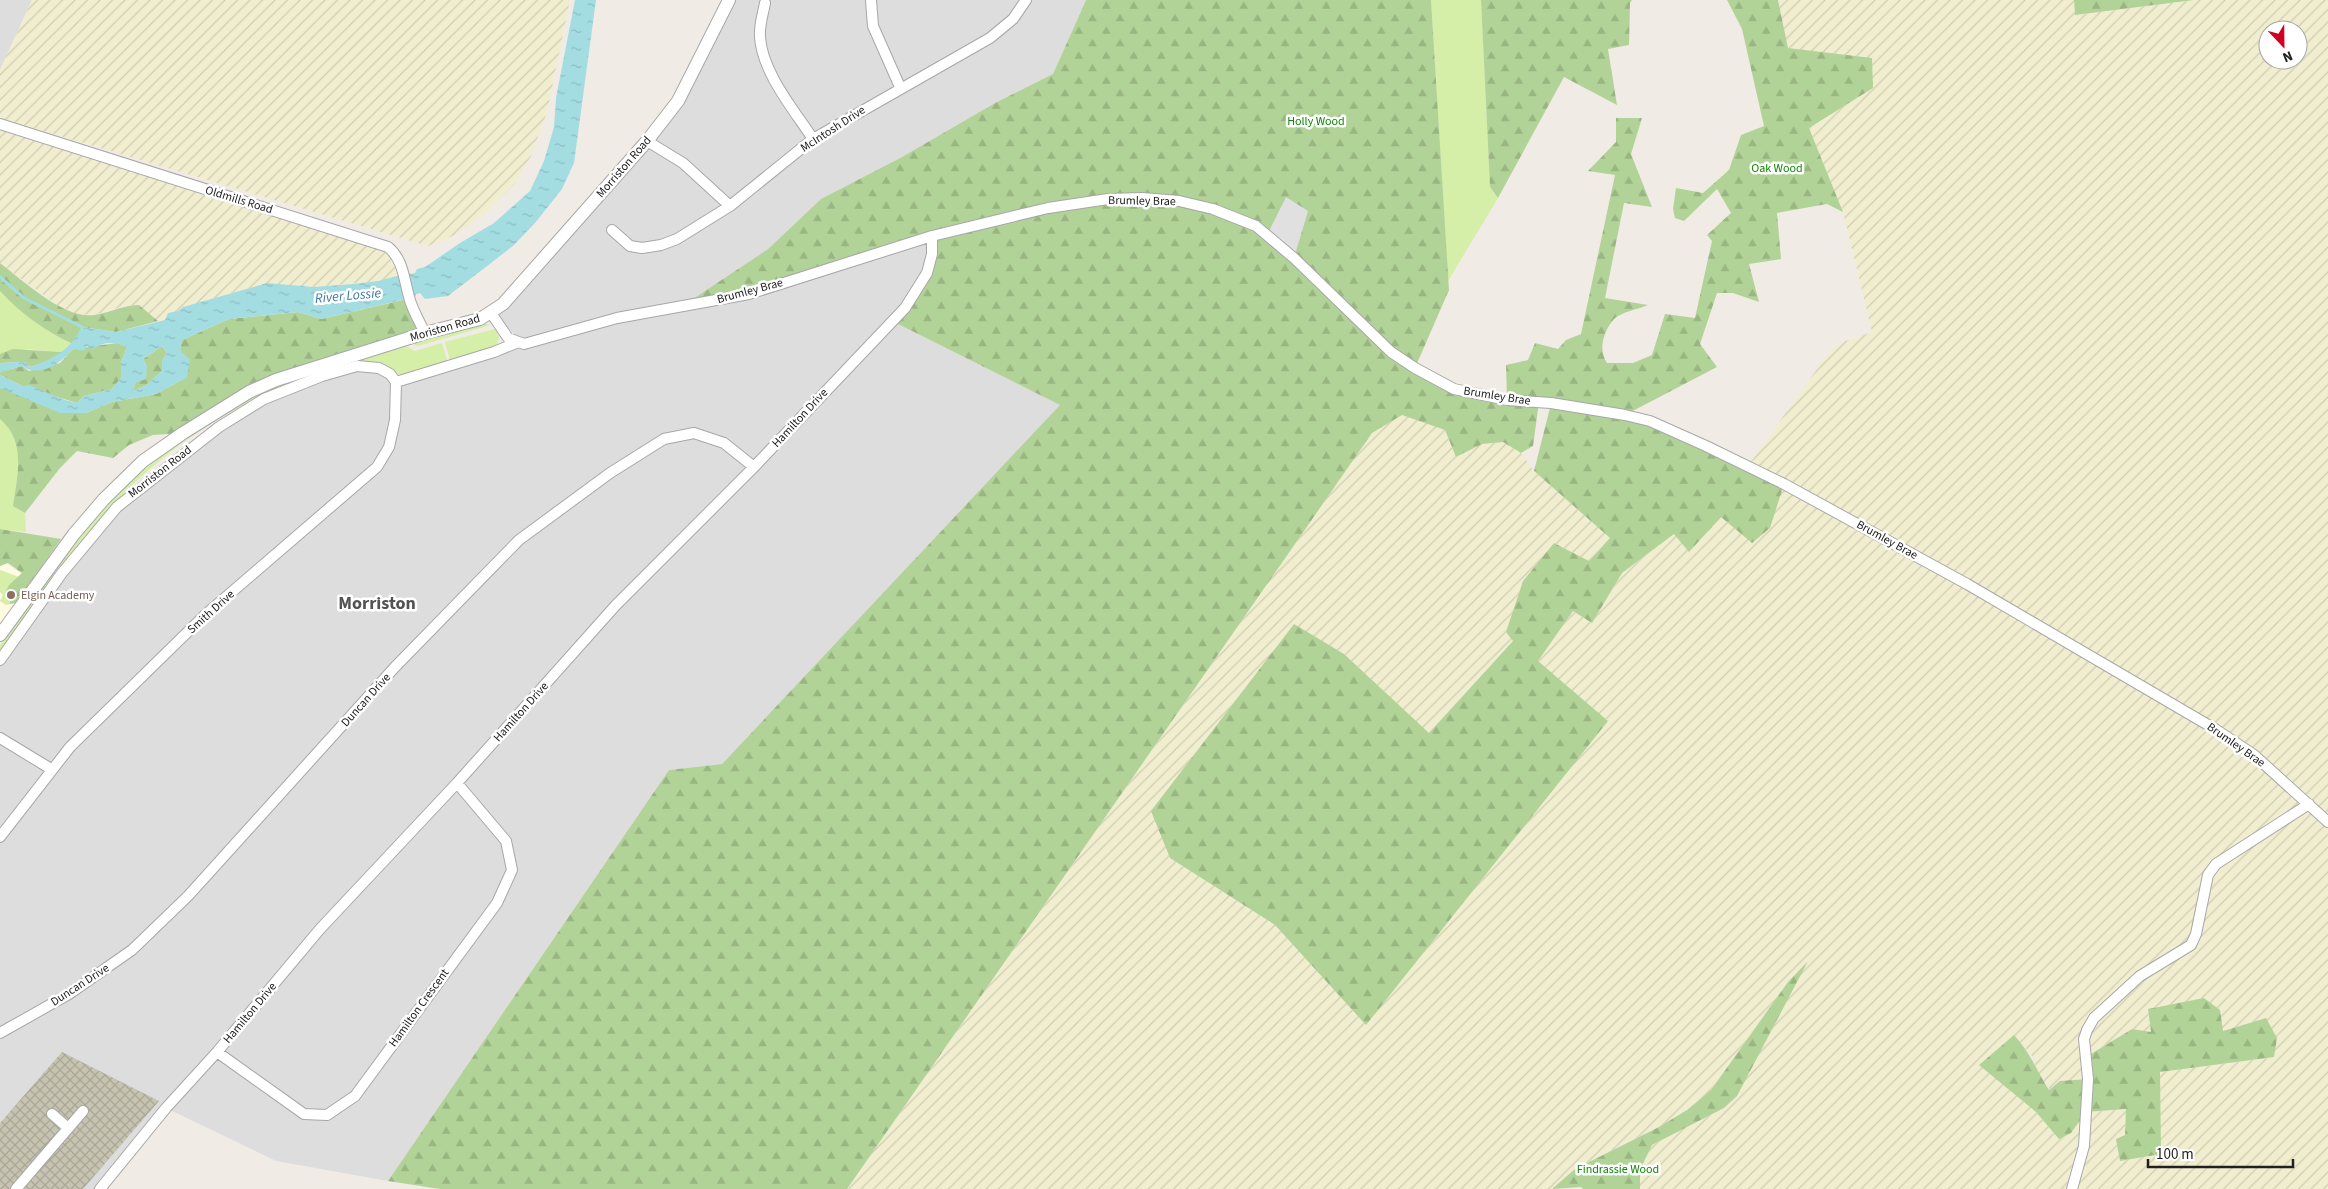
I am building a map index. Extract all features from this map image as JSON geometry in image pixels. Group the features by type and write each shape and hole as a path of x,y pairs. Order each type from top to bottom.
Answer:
{"street":[{"name":"Morriston Road","path":"491,313 523,282 647,141 678,101 729,0"},
{"path":"871,0 874,26 900,87"},
{"name":"McIntosh Drive","path":"612,230 630,246 642,248 661,245 677,239 730,206 813,139 900,87 990,38 1013,19 1026,0"},
{"path":"765,3 760,36 763,55 778,87 813,139"},
{"name":"Oldmills Road","path":"0,124 384,245 393,251 404,272 409,298 425,333"},
{"path":"647,141 683,163 730,206"},
{"name":"Brumley Brae","path":"516,343 524,344 617,318 749,294 932,236 1048,208 1108,199 1179,201 1213,209 1253,224 1294,258 1391,352 1415,368 1454,389 1507,400 1551,403 1650,421 1748,466 1967,584 2215,729 2254,755 2328,822"},
{"name":"Hamilton Drive","path":"100,1189 166,1108 217,1052 320,929 458,783 616,605 754,467 904,308 927,273 932,254 932,236"},
{"name":"Moriston Road","path":"276,380 425,333 480,319 491,313 508,338 516,343"},
{"path":"396,382 494,352 516,343"},
{"name":"Morriston Road","path":"0,660 62,573 117,507 219,427 264,399 315,378 357,366 379,368 390,374 396,382"},
{"name":"Morriston Road","path":"0,636 74,534 104,499 143,461 212,414 249,392 276,380"},
{"name":"Smith Drive","path":"0,837 70,747 206,615 377,467 389,447 395,420 396,382"},
{"path":"212,414 219,427"},
{"name":"Duncan Drive","path":"0,1034 69,994 132,950 188,896 394,668 519,540 610,473 664,439 694,433 724,443 754,467"},
{"path":"50,566 62,573"},
{"path":"0,738 51,769"},
{"name":"Hamilton Crescent","path":"217,1052 304,1114 326,1115 355,1096 497,902 512,870 506,841 458,783"},
{"path":"2072,1189 2084,1146 2088,1079 2084,1039 2094,1018 2140,976 2191,945 2196,934 2208,875 2216,864 2309,804"},
{"path":"16,1189 83,1111"},
{"path":"52,1114 68,1128"}],"shaded area":[{"path":"0,0 32,0 0,70"},
{"path":"32,0 570,0 547,112 531,156 515,184 483,215 455,235 428,246 0,118 0,70"},
{"path":"729,0 1086,0 1053,74 995,103 902,157 821,199 768,249 683,306 932,236 927,273 892,321 1061,405 722,764 669,770 388,1181 276,1161 166,1108 100,1189 0,1189 0,660 117,507 264,399 322,376 379,368 396,382 606,322 531,338 519,338 491,313 678,101"},
{"path":"1778,0 2074,0 2075,15 2194,0 2328,0 2328,1189 1640,1189 1640,1170 1652,1145 1724,1108 1806,963 1788,982 1711,1090 1687,1110 1659,1127 1575,1169 1552,1189 847,1189 1372,433 1402,414 1445,430 1456,457 1482,444 1503,442 1521,453 1534,471 1610,538 1589,561 1554,543 1513,641 1428,734 1344,654 1170,858 1275,925 1366,1024 1607,721 1537,661 1573,611 1592,623 1622,573 1674,534 1748,466 1834,345 1872,332 1843,212 1809,128 1872,88 1788,48","holes":["2148,1009 2223,1031 2266,1018 2274,1057 2160,1072 2160,1154 2120,1161 2125,1135 2126,1109 2086,1112 2059,1139 2036,1112 2014,1035 2032,1056 2037,1070 2050,1090 2088,1079 2086,1057 2132,1029 2151,1032"]},
{"path":"0,130 381,249 392,259 399,276 378,281 314,287 267,283 183,307 165,320 158,321 139,305 129,305 93,315 78,314 60,307 0,263"},
{"path":"1286,197 1308,211 1294,258 1267,235"},
{"name":"Elgin Academy","path":"0,559 32,581 0,626"},
{"path":"62,1052 159,1101 83,1189 0,1189 0,1123"}],"green space":[{"path":"1086,0 1431,0 1449,290 1415,368 1454,389 1507,399 1506,365 1528,360 1535,343 1558,349 1566,340 1581,334 1615,175 1588,171 1616,142 1616,118 1642,118 1631,154 1652,207 1624,203 1605,298 1648,305 1614,319 1603,341 1604,358 1607,363 1633,363 1652,355 1665,314 1695,318 1712,241 1707,235 1731,213 1717,189 1684,221 1675,218 1673,209 1676,188 1703,193 1729,170 1741,135 1764,126 1742,29 1727,0 1778,0 1788,48 1872,58 1873,88 1809,128 1843,212 1827,204 1777,213 1781,259 1749,264 1759,302 1733,293 1717,293 1700,344 1717,367 1625,415 1650,421 1784,484 1770,528 1752,543 1721,517 1689,552 1674,534 1622,573 1592,623 1573,611 1538,661 1608,721 1366,1025 1275,925 1170,858 1151,811 1294,624 1344,654 1429,733 1513,641 1506,632 1523,581 1554,543 1589,561 1610,538 1534,471 1551,404 1539,402 1533,446 1521,453 1503,442 1482,444 1456,457 1445,430 1402,415 1372,433 847,1189 440,1189 388,1181 669,770 722,764 1060,405 892,321 927,273 932,236 749,294 681,307 768,249 821,199 902,157 995,103 1053,74"},
{"path":"1431,0 1481,0 1490,187 1498,198 1448,281"},
{"path":"1481,0 1632,0 1630,3 1629,45 1608,49 1617,105 1564,77 1498,198 1490,187"},
{"path":"2074,0 2194,0 2075,15"},
{"path":"0,263 44,297 70,311 82,315 94,315 127,306 139,305 158,321 116,332 82,327 73,344 34,321 0,291"},
{"path":"0,291 34,321 73,344 62,352 28,349 0,354"},
{"path":"403,300 410,304 425,333 276,380 183,433 153,435 129,445 113,458 77,451 60,468 25,513 13,506 18,471 17,449 14,438 0,419 0,388 86,413 112,402 156,394 187,377 180,350 182,340 229,319 298,312 321,319"},
{"path":"482,323 491,325 418,346 409,343"},
{"path":"495,329 499,337 497,346 451,364 445,342"},
{"path":"117,343 127,347 121,363 121,378 112,389 84,396 77,403 22,386 0,375 0,372 22,366 29,371 60,363 73,349"},
{"path":"442,343 448,364 403,376 380,364 368,361 357,362 257,398 217,418 217,415 284,381 404,345 415,351"},
{"path":"162,346 167,353 162,361 162,371 145,386 133,391 135,383 147,367 143,359"},
{"path":"13,349 62,352 55,358 31,367 24,362 0,363 0,354"},
{"path":"0,419 14,438 17,448 18,471 13,506 25,513 26,532 0,529"},
{"path":"208,423 207,426 186,440 128,489 94,526 62,566 59,566 84,529 124,486 150,462"},
{"path":"0,529 61,539 16,603 10,604 10,598 6,591 9,585 22,573 8,563 0,566"},
{"path":"0,570 19,577 9,585 10,604 6,605 0,601 3,595 0,592"},
{"path":"50,575 53,575 53,578 0,653 0,645"},
{"name":"Findrassie Wood","path":"1808,961 1737,1096 1724,1108 1652,1145 1640,1170 1640,1189 1583,1189 1581,1187 1552,1189 1575,1169 1659,1127 1687,1110 1711,1090 1788,982"},
{"path":"2204,998 2220,1010 2223,1031 2266,1018 2277,1038 2274,1057 2160,1072 2161,1154 2120,1161 2116,1139 2125,1135 2126,1109 2086,1112 2071,1133 2059,1139 2036,1112 1979,1065 2014,1035 2029,1055 2049,1090 2060,1081 2088,1079 2086,1057 2132,1029 2151,1032 2148,1009"}],"water":[{"name":"River Lossie","path":"575,0 596,0 574,163 562,189 535,223 514,245 448,296 425,299 420,293 416,294 415,297 321,319 298,312 229,319 182,340 180,350 190,360 187,377 156,394 112,402 86,413 60,413 0,388 0,375 22,386 29,385 77,403 84,396 112,389 121,378 121,363 127,347 114,343 101,345 93,349 87,346 84,351 73,349 56,364 43,370 29,370 22,366 0,372 0,363 24,362 31,367 48,360 67,348 82,327 116,332 165,320 168,313 178,311 183,307 267,283 314,287 378,281 415,273 417,269 425,267 494,223 530,191 544,161 554,127 556,98","holes":["162,346 167,353 162,361 162,371 145,386 133,391 135,383 146,379 147,367 143,359"]}],"waterway":[{"path":"0,277 24,298 82,327"}],"place":[{"name":"Elgin Academy","path":"11,595"}],"district":[{"name":"Morriston","path":"377,603"}],"park label":[{"name":"Holly Wood","path":"1316,121"},
{"name":"Oak Wood","path":"1777,168"}]}
